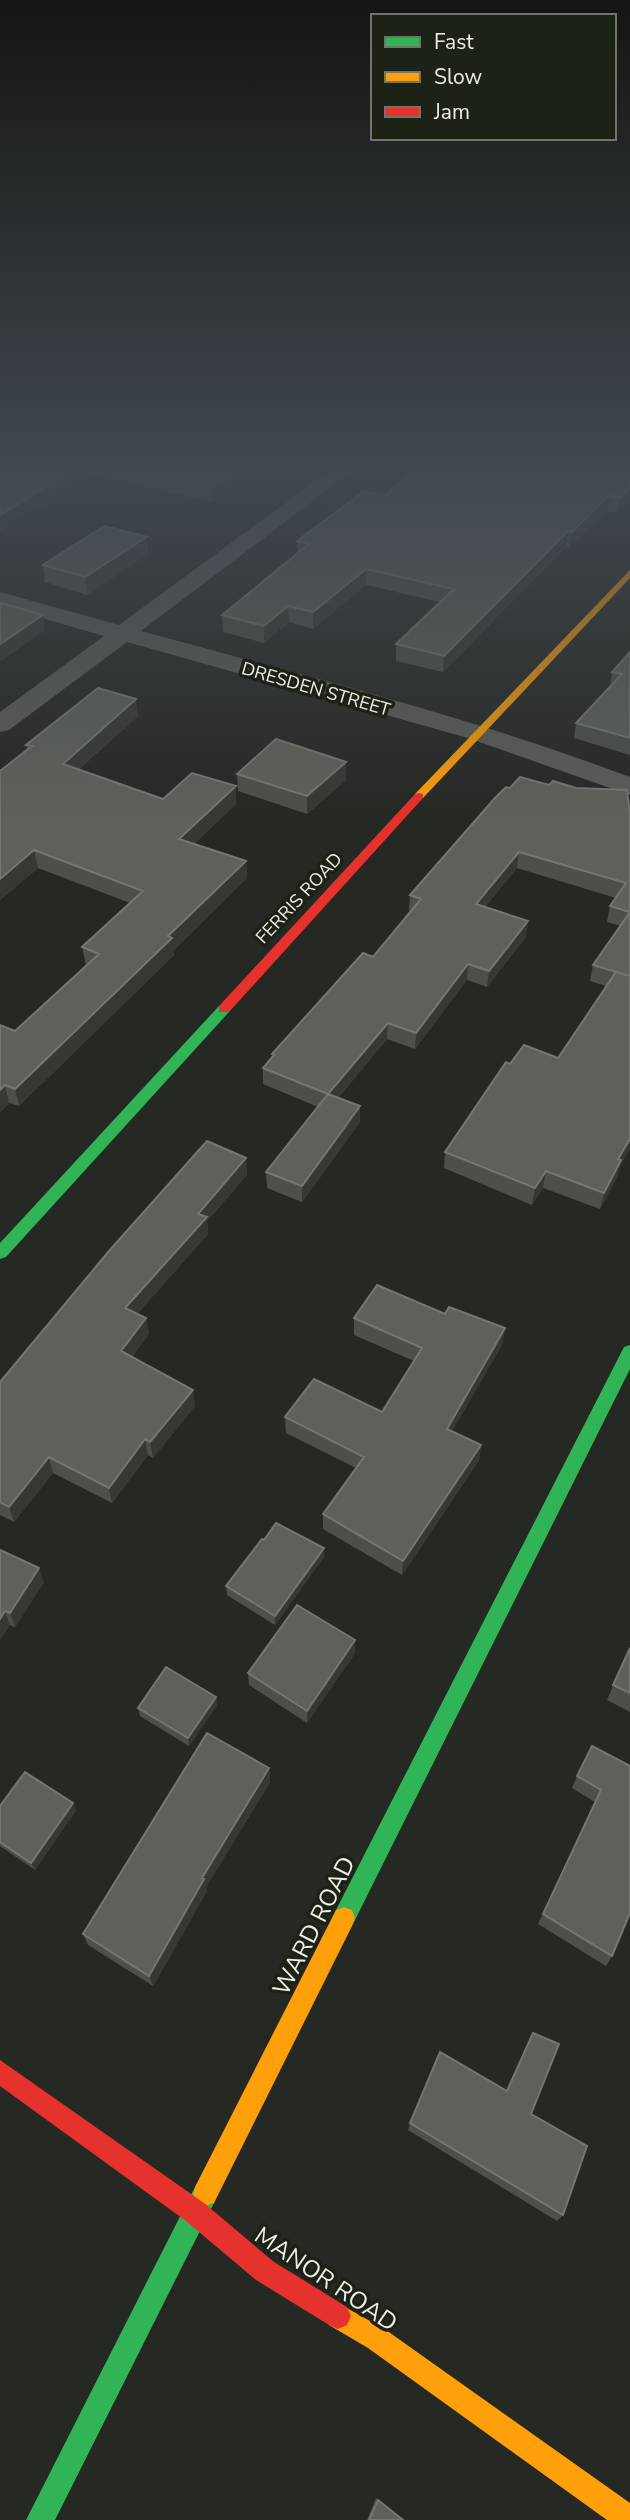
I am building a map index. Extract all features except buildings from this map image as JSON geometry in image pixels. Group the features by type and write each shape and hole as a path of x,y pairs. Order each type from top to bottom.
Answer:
{"main road":[{"name":"FERRIS ROAD","path":"0,1253 477,732 620,584"},
{"name":"WARD ROAD","path":"40,2520 630,1352"},
{"name":"MANOR ROAD","path":"0,2071 195,2213 265,2271 377,2339 630,2520"}],"street":[{"path":"0,724 190,584"},
{"name":"DRESDEN STREET","path":"0,599 477,732 630,787"}],"traffic: fast":[{"path":"0,1253 224,1009"},
{"path":"344,1918 630,1352"},
{"path":"40,2520 205,2194"}],"traffic: slow":[{"path":"419,796 620,584"},
{"path":"205,2194 344,1918"},
{"path":"338,2316 377,2339 630,2520"}],"traffic: jam":[{"path":"224,1009 419,796"},
{"path":"0,2072 195,2212 265,2271 338,2316"}]}
